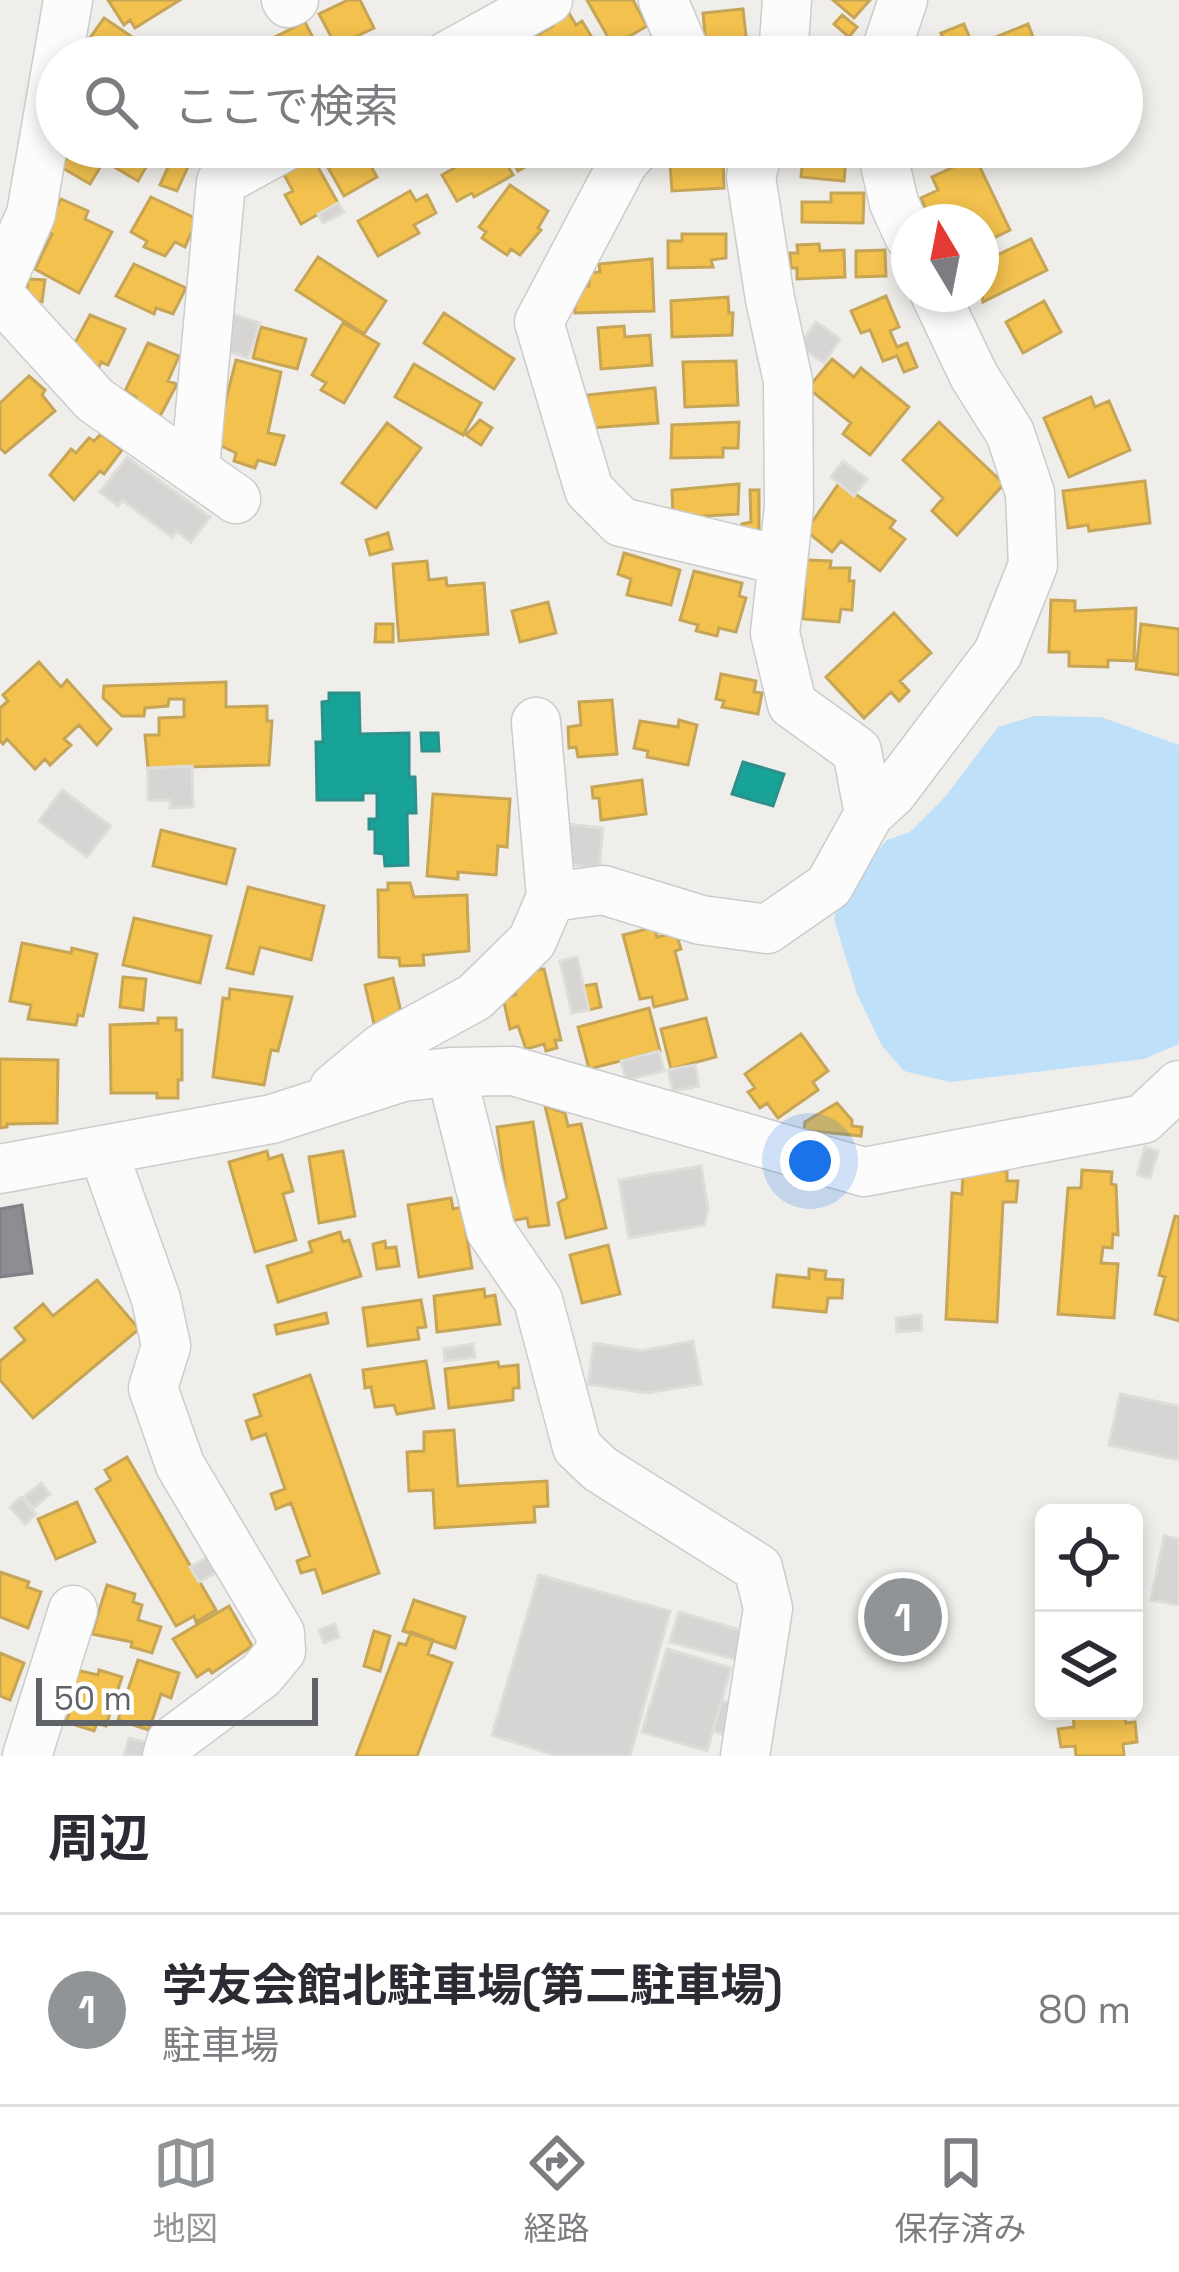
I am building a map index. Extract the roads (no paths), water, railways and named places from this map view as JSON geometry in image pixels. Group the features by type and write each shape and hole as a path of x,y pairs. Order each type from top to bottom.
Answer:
{"street":[{"path":"62,36 68,0"},
{"path":"483,36 548,0"},
{"path":"663,0 678,36"},
{"path":"784,36 787,0"},
{"path":"891,36 903,0"},
{"path":"0,284 31,214 39,168"},
{"path":"195,467 221,182 246,168"},
{"path":"620,168 538,322 589,490 621,522 783,561"},
{"path":"753,168 770,299 788,381 789,507 775,633 792,704 857,751 869,814"},
{"path":"886,168 894,204"},
{"path":"0,296 95,400 236,500"},
{"path":"551,897 603,890 700,920 767,929 829,886 869,814 892,793 998,653 1034,565 1030,493 1010,433 974,376 944,312"},
{"path":"311,1106 382,1048 475,997 532,941 551,897 536,722"},
{"path":"0,1168 272,1119 403,1077 512,1071 864,1172 1161,1130 1179,1085"},
{"path":"451,1072 491,1231 538,1300 577,1447 600,1469 758,1568 768,1608 745,1756"},
{"path":"103,1151 156,1299 166,1346 153,1388 180,1465 280,1633 281,1651 261,1675 172,1742 166,1756"},
{"path":"27,1756 74,1610"}],"water":[{"path":"1034,716 1101,717 1179,745 1179,1044 1144,1059 950,1082 904,1071 882,1046 857,994 834,919 841,895 887,840 910,832 945,797 998,727"}],"place":[{"name":"学友会館北駐車場(第二駐車場)","path":"903,1617"}]}
